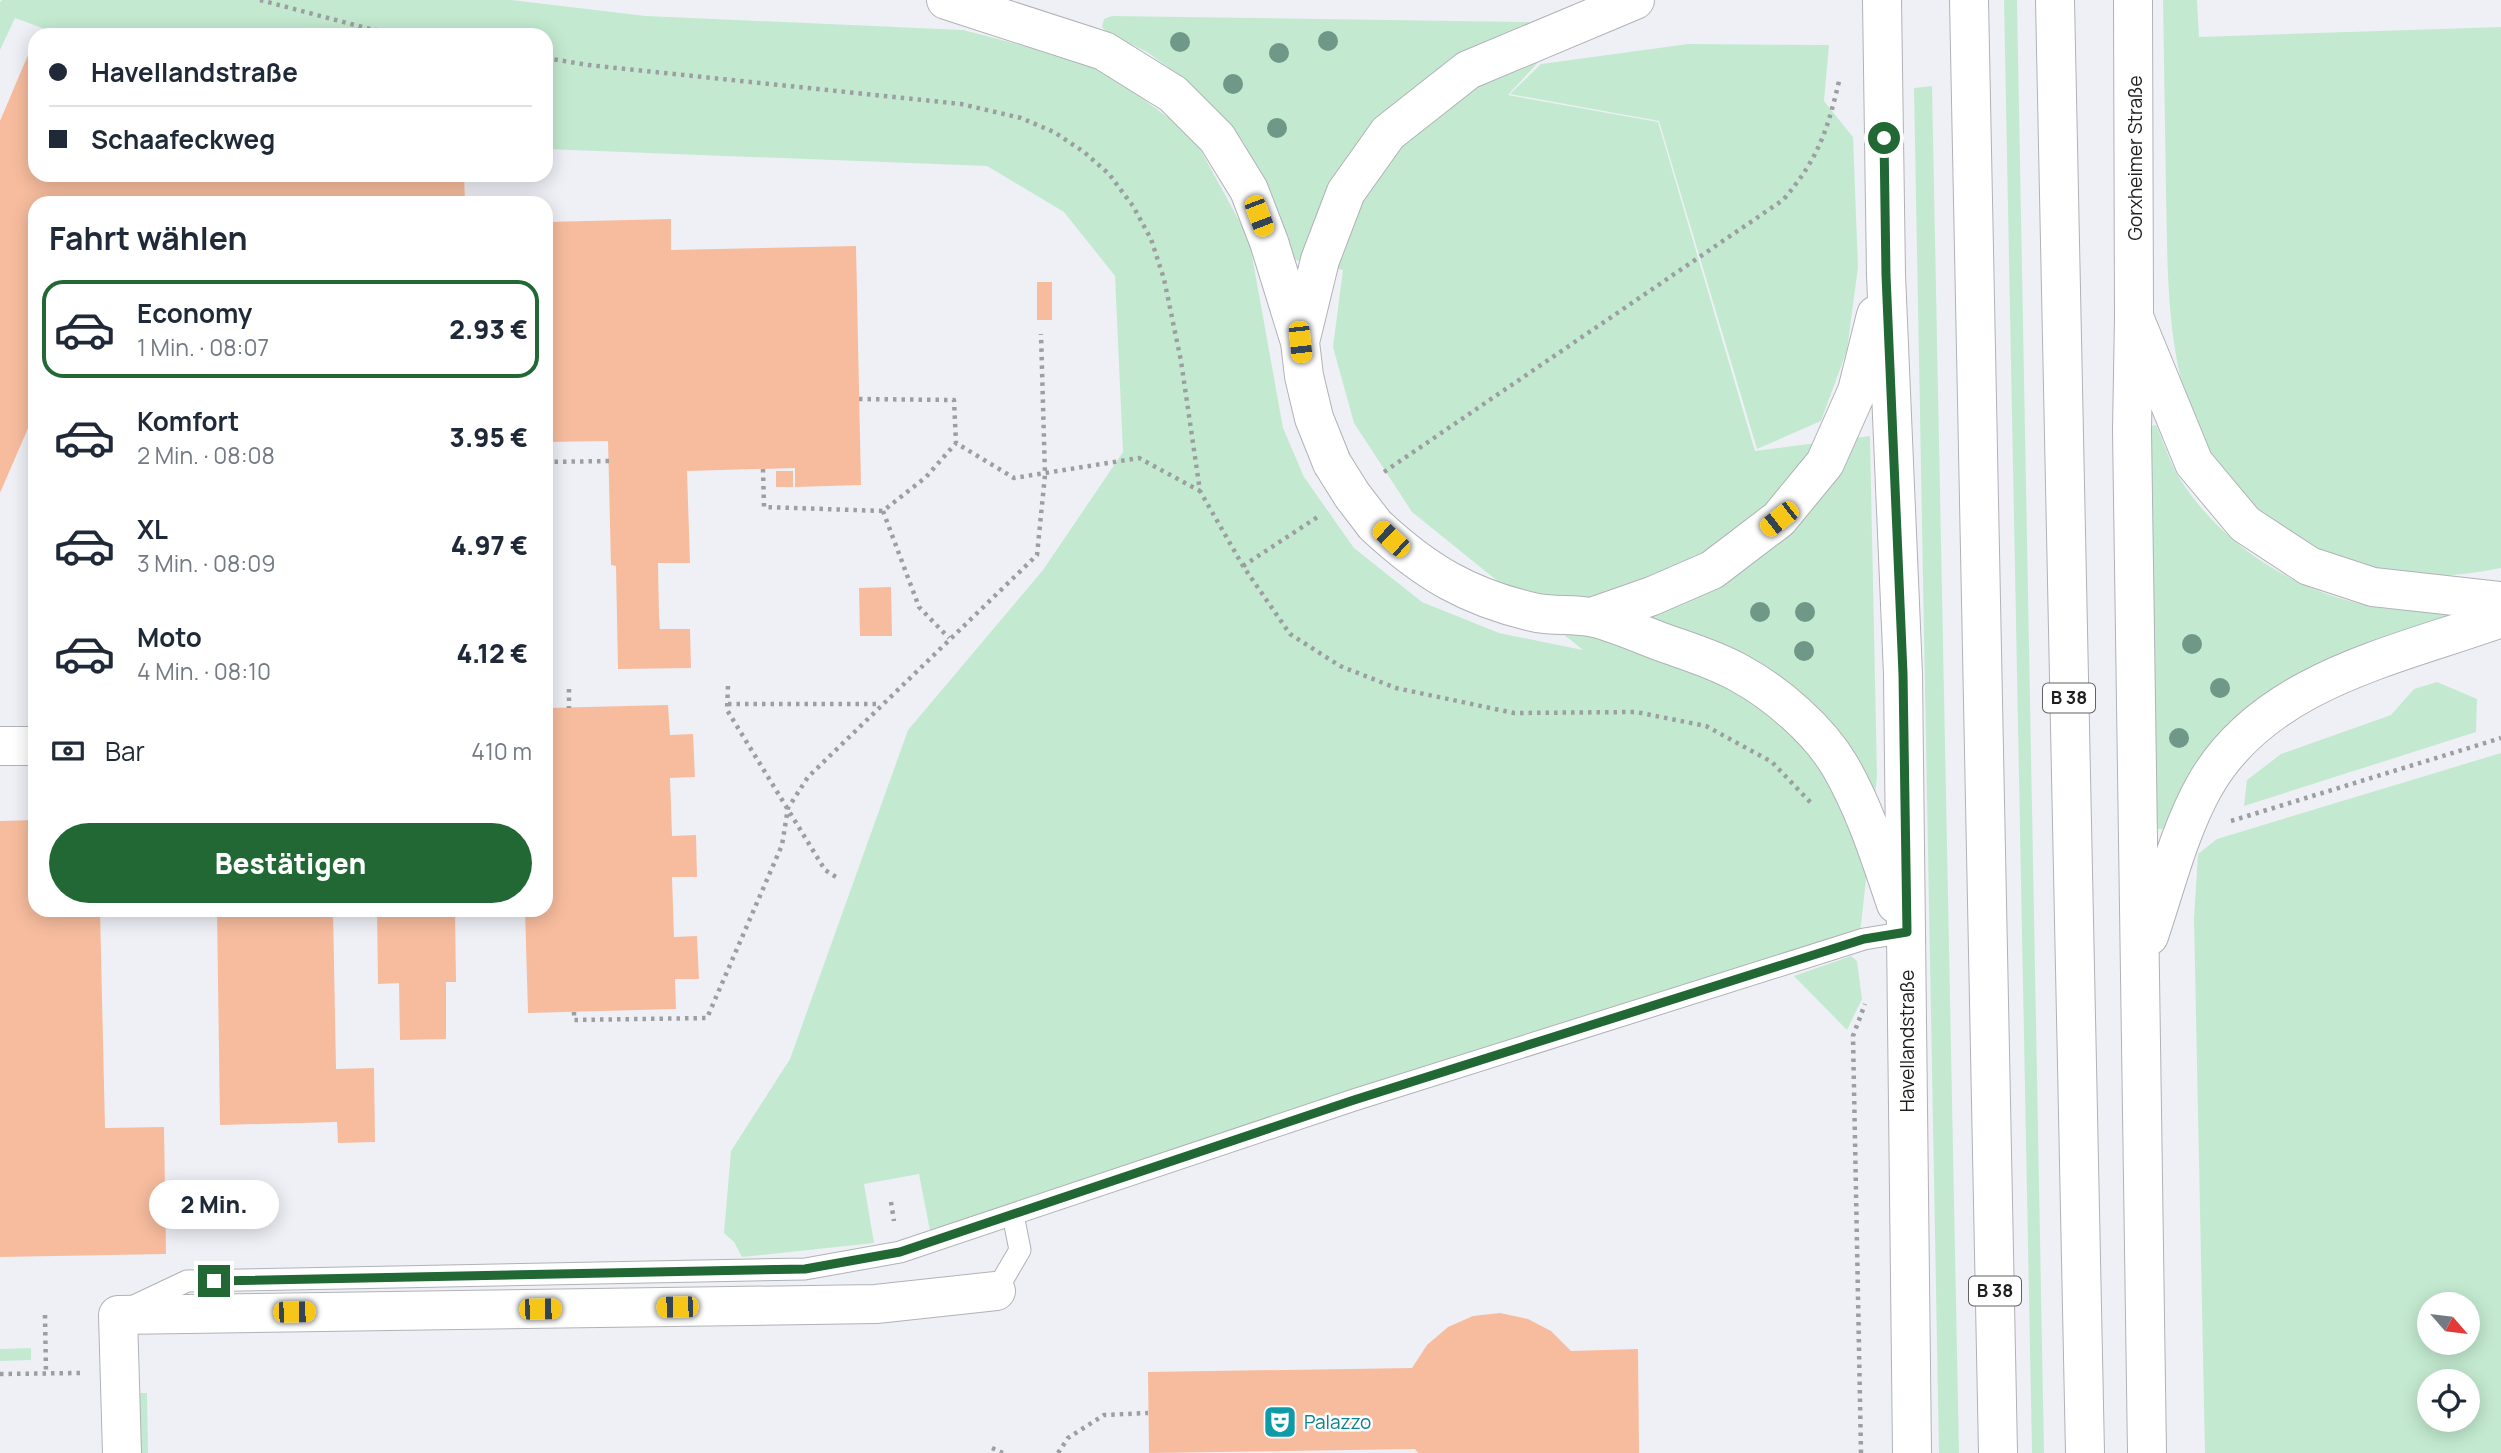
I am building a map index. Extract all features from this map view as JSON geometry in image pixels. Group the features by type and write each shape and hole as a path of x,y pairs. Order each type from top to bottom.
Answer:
{"main road":[{"path":"946,0 1104,51 1173,94 1217,138 1249,190 1269,242 1300,342 1304,376 1314,418 1332,463 1352,495 1376,525 1406,553 1438,576 1480,597 1539,613 1592,617 1738,672 1769,691 1801,718 1839,764 1863,811 1907,932"},
{"path":"1300,342 1320,260 1346,192 1388,133 1468,70 1635,0"},
{"name":"Havellandstraße","path":"1881,0 1886,275 1903,674 1912,1453"},
{"name":"B 38","path":"1969,0 1998,1453"},
{"name":"B 38","path":"2055,0 2085,1453"},
{"name":"Gorxheimer Straße","path":"2133,0 2136,124 2132,430 2147,1453"},
{"path":"1592,617 1652,596 1712,570 1779,519 1825,463 1857,391 1886,275"},
{"path":"2134,317 2194,463 2245,524 2309,566 2372,587 2501,600"},
{"path":"2140,961 2183,834 2205,785 2234,745 2286,702 2368,662 2501,618"},
{"path":"0,746 28,746"},
{"path":"122,1453 118,1315 876,1304 996,1291"}],"lane":[{"path":"118,1315 187,1281 805,1269 900,1252 1354,1100 1864,939 1907,932"},
{"path":"996,1291 1020,1250 1013,1215"}],"path":[{"path":"260,0 366,28"},
{"path":"553,59 961,104 1021,118 1054,132 1084,152 1109,174 1133,206 1151,239 1164,279 1181,361 1200,491 1243,566 1290,634 1340,666 1396,688 1514,713 1636,712 1706,726 1772,762 1820,813"},
{"path":"1384,472 1783,200 1804,176 1828,128 1842,71"},
{"path":"574,1012 574,1020 706,1018 782,845 788,808 807,777 1037,555 1045,475 1041,334"},
{"path":"763,469 764,508 883,511 926,477 956,443 954,400 859,399"},
{"path":"956,443 1014,478 1139,458 1200,491"},
{"path":"553,462 609,461"},
{"path":"883,511 919,607 949,638"},
{"path":"1243,566 1322,514"},
{"path":"728,686 727,710 825,870 836,877"},
{"path":"569,689 569,708"},
{"path":"728,704 882,704"},
{"path":"2240,819 2501,738"},
{"path":"1861,1453 1853,1036 1867,996 1864,939"},
{"path":"45,1315 46,1373"},
{"path":"1058,1453 1068,1438 1104,1415 1149,1413"},
{"path":"992,1448 1003,1453"}],"green space":[{"path":"511,0 646,16 963,30 1097,65 1193,136 1249,239 1283,428 1304,477 1354,548 1422,602 1499,633 1583,650 1412,512 1354,423 1333,347 1343,270 1291,259 1207,101 1147,52 1108,33 1102,27 1104,19 1112,16 1529,22 1544,56 1508,95 1658,122 1755,451 1870,436 1877,777 1860,934 1402,1073 930,1231 919,1174 864,1184 874,1243 742,1257 734,1242 724,1233 731,1151 790,1059 908,730 1043,570 1123,452 1115,276 1064,212 987,166 553,149 553,28 42,28 15,18 0,50 0,2"},
{"path":"2004,0 2017,0 2044,1453 2032,1453"},
{"path":"2163,0 2197,0 2199,37 2501,27 2501,568 2467,574 2415,576 2381,573 2345,564 2318,551 2262,513 2233,489 2218,469 2201,437 2188,403 2173,334 2169,299"},
{"path":"1688,44 1829,45 1824,101 1853,137 1858,267 1847,350 1821,421 1757,449 1659,121 1510,94 1541,64"},
{"path":"1932,86 1959,1453 1939,1453 1914,88"},
{"path":"2156,425 2176,473 2197,503 2217,525 2262,562 2288,577 2342,599 2388,609 2444,612 2449,616 2286,680 2243,710 2225,727 2197,762 2164,829 2158,829 2154,822 2146,427"},
{"path":"2437,682 2477,699 2476,732 2244,806 2247,780 2281,754 2391,715 2414,689"},
{"path":"2501,753 2501,1453 2205,1453 2194,919 2198,854 2217,839"},
{"path":"1851,956 1857,961 1862,999 1847,1030 1794,976"},
{"path":"31,1348 31,1360 0,1361 0,1349"},
{"path":"134,1393 147,1393 148,1453 135,1453"}],"building":[{"path":"28,55 28,182 464,182 465,196 28,196 28,428 0,493 0,121"},
{"path":"671,219 671,250 856,246 861,485 795,487 795,468 687,471 690,563 658,563 659,616 660,629 690,629 691,668 618,669 616,566 611,565 608,441 553,442 553,222"},
{"path":"1037,282 1052,282 1052,320 1037,320"},
{"path":"776,471 793,471 793,487 776,487"},
{"path":"891,587 892,636 860,636 859,588"},
{"path":"668,705 670,735 693,734 695,777 670,778 672,836 696,835 697,877 672,877 674,937 697,936 699,979 675,979 676,1009 528,1013 525,917 553,917 553,708"},
{"path":"28,820 28,917 100,917 105,1128 164,1127 166,1254 0,1257 0,821"},
{"path":"217,917 333,917 336,1069 374,1068 375,1142 338,1143 337,1122 220,1125"},
{"path":"377,917 455,917 456,982 446,982 446,1039 400,1040 399,983 378,984"},
{"path":"1500,1313 1528,1319 1551,1331 1571,1351 1638,1349 1639,1453 1418,1453 1415,1449 1149,1453 1148,1372 1412,1368 1427,1345 1448,1327 1473,1316"}],"place":[{"name":"Palazzo","path":"1280,1422"}],"route":[{"path":"214,1281 805,1269 900,1252 1354,1100 1864,939 1907,932 1903,674 1886,275 1884,138"}]}
